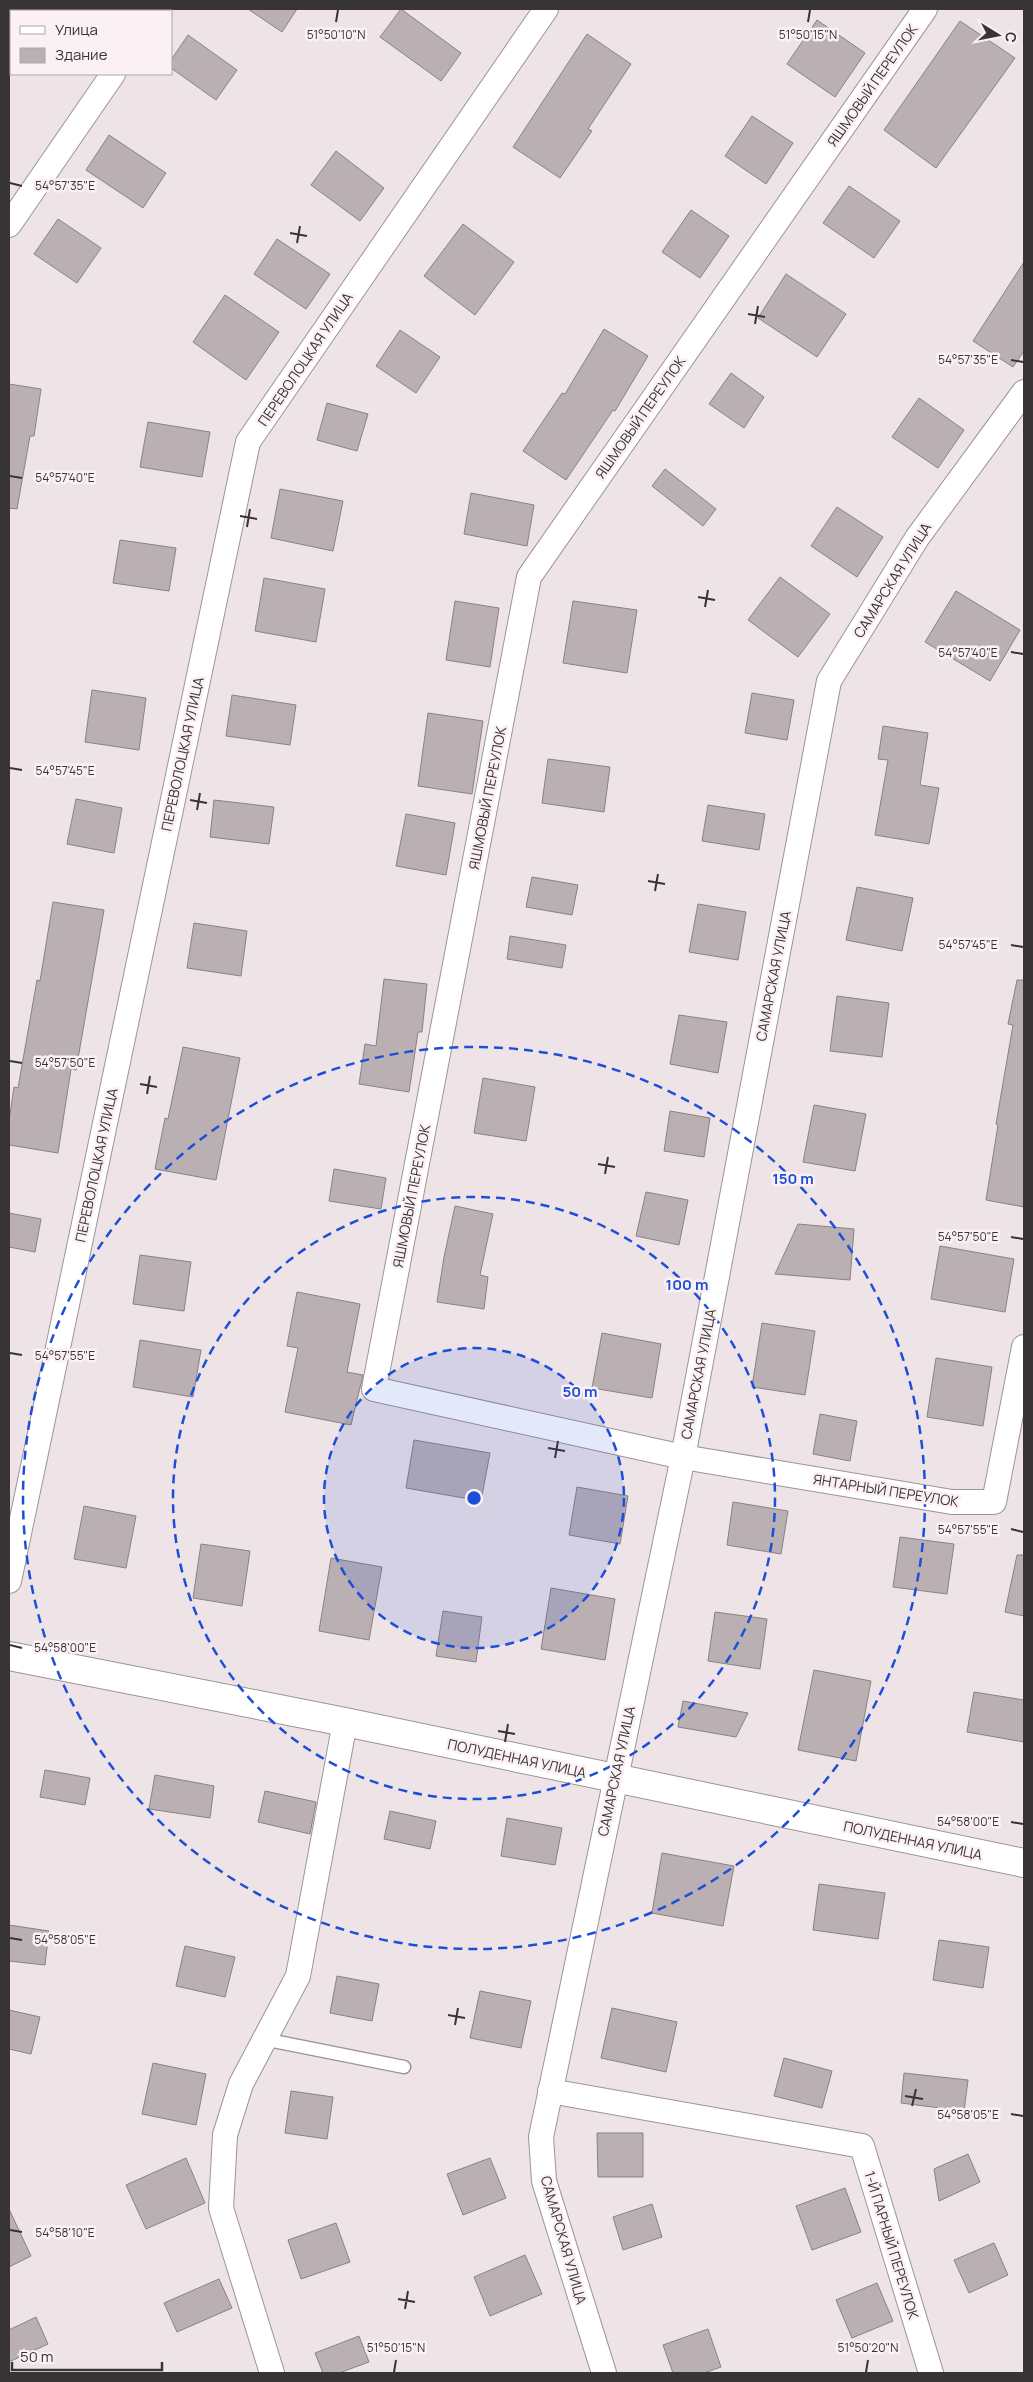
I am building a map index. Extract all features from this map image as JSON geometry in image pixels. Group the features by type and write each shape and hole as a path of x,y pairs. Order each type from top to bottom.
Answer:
{"street":[{"name":"ПЕРЕВОЛОЦКАЯ УЛИЦА","path":"9,1581 248,442 546,9"},
{"name":"ЯШМОВЫЙ ПЕРЕУЛОК","path":"683,1457 374,1389 529,577 925,9"},
{"path":"9,225 112,75"},
{"name":"САМАРСКАЯ УЛИЦА","path":"604,2373 544,2181 541,2137 614,1778 683,1457 829,681 917,538 1024,392"},
{"name":"ЯНТАРНЫЙ ПЕРЕУЛОК","path":"683,1457 952,1502 994,1502 1024,1347"},
{"name":"ПОЛУДЕННАЯ УЛИЦА","path":"9,1656 345,1722 1024,1863"},
{"path":"272,2373 221,2208 225,2135 242,2084 263,2039 275,2022 298,1976 345,1722"},
{"name":"1-Й ПАРНЫЙ ПЕРЕУЛОК","path":"550,2091 862,2146 931,2373"}],"lane":[{"path":"263,2039 404,2067"}],"building":[{"path":"248,9 297,9 282,32"},
{"path":"401,9 461,53 441,81 380,37"},
{"path":"817,20 865,53 835,97 787,64"},
{"path":"960,21 1015,58 936,168 884,130"},
{"path":"587,34 631,64 588,129 592,131 560,178 513,147"},
{"path":"188,35 237,70 216,100 172,69 172,59"},
{"path":"752,116 793,143 766,184 725,156"},
{"path":"109,135 166,173 143,208 86,170"},
{"path":"336,151 384,188 360,221 311,185"},
{"path":"849,186 900,221 874,258 823,223"},
{"path":"691,210 729,236 700,278 662,252"},
{"path":"58,219 101,248 77,283 34,254"},
{"path":"463,224 514,262 475,315 424,276"},
{"path":"277,239 330,274 306,309 254,274"},
{"path":"1024,262 1024,351 1013,367 973,341"},
{"path":"786,274 846,314 817,357 758,318"},
{"path":"225,295 279,332 246,380 193,342"},
{"path":"604,329 648,356 615,411 613,410 566,480 523,451 562,393 565,394"},
{"path":"400,330 440,357 416,393 376,366"},
{"path":"731,373 764,397 744,428 709,404"},
{"path":"9,384 41,389 34,436 30,436 17,509 9,508"},
{"path":"919,398 964,430 938,468 892,437"},
{"path":"327,403 368,414 357,451 317,440"},
{"path":"148,422 210,432 202,477 140,467"},
{"path":"665,469 716,509 703,526 652,486"},
{"path":"280,489 343,501 333,551 271,538"},
{"path":"471,493 534,505 527,546 464,534"},
{"path":"837,507 883,537 857,577 811,546"},
{"path":"120,540 176,548 169,591 113,583"},
{"path":"780,577 830,614 798,657 748,620"},
{"path":"264,578 325,589 316,642 255,631"},
{"path":"956,591 1020,630 990,681 925,642"},
{"path":"455,601 499,608 490,667 446,660"},
{"path":"573,601 637,610 627,673 563,663"},
{"path":"92,690 146,698 139,750 85,742"},
{"path":"752,693 794,700 787,740 745,733"},
{"path":"232,695 296,705 290,745 226,736"},
{"path":"428,713 483,721 472,794 418,786"},
{"path":"883,726 928,733 920,785 939,788 929,844 875,835 888,760 878,759"},
{"path":"548,759 610,767 604,812 542,803"},
{"path":"76,799 122,808 114,853 67,844"},
{"path":"214,800 274,807 269,844 210,837"},
{"path":"708,805 765,814 759,850 702,841"},
{"path":"406,814 455,823 446,875 396,866"},
{"path":"532,877 578,885 572,915 526,907"},
{"path":"857,887 913,898 902,951 846,940"},
{"path":"53,902 104,910 76,1070 71,1069 58,1153 9,1145 9,1121 14,1087 18,1088 37,980 40,981"},
{"path":"698,904 746,912 738,960 689,952"},
{"path":"194,923 247,931 241,976 187,968"},
{"path":"510,936 566,945 562,968 507,959"},
{"path":"384,979 427,984 422,1032 418,1032 409,1092 359,1084 365,1044 376,1046"},
{"path":"1017,980 1024,980 1024,1207 986,1200 998,1125 996,1124 1013,1025 1008,1024"},
{"path":"837,996 889,1003 882,1057 830,1051"},
{"path":"679,1015 727,1022 718,1073 670,1064"},
{"path":"183,1047 240,1058 216,1180 155,1169 165,1118 168,1119"},
{"path":"483,1078 535,1087 526,1141 474,1133"},
{"path":"814,1105 866,1114 855,1171 803,1162"},
{"path":"670,1111 710,1118 704,1157 664,1151"},
{"path":"334,1169 386,1178 381,1209 329,1201"},
{"path":"646,1192 688,1200 679,1245 636,1236"},
{"path":"455,1206 493,1214 480,1275 488,1277 484,1309 437,1302"},
{"path":"9,1213 41,1219 35,1252 9,1247"},
{"path":"798,1224 854,1229 850,1280 775,1274"},
{"path":"940,1246 1014,1259 1005,1312 931,1299"},
{"path":"140,1255 191,1262 184,1311 133,1304"},
{"path":"297,1292 360,1304 347,1372 363,1375 351,1425 285,1412 298,1348 287,1346"},
{"path":"762,1323 815,1331 805,1395 752,1387"},
{"path":"602,1333 661,1344 652,1398 592,1388"},
{"path":"140,1340 201,1350 193,1397 133,1387"},
{"path":"936,1358 992,1367 983,1426 927,1417"},
{"path":"820,1414 857,1421 850,1461 813,1454"},
{"path":"414,1440 490,1453 481,1501 406,1488"},
{"path":"577,1487 628,1496 620,1544 569,1535"},
{"path":"733,1502 788,1511 781,1554 727,1545"},
{"path":"84,1506 136,1516 126,1568 74,1559"},
{"path":"900,1537 954,1544 947,1594 893,1587"},
{"path":"201,1544 250,1551 242,1606 193,1598"},
{"path":"1017,1555 1024,1555 1024,1616 1005,1612"},
{"path":"331,1558 382,1567 369,1640 319,1631"},
{"path":"551,1588 615,1599 605,1660 541,1649"},
{"path":"443,1611 482,1617 476,1662 436,1656"},
{"path":"715,1612 767,1619 760,1669 708,1661"},
{"path":"814,1670 871,1681 856,1761 798,1750"},
{"path":"974,1692 1024,1700 1024,1742 967,1732"},
{"path":"683,1701 748,1713 736,1737 678,1727"},
{"path":"45,1770 90,1778 85,1805 40,1797"},
{"path":"155,1775 214,1786 210,1818 149,1809"},
{"path":"265,1791 316,1802 310,1834 258,1822"},
{"path":"390,1811 436,1821 430,1849 384,1839"},
{"path":"507,1818 562,1828 555,1865 501,1856"},
{"path":"662,1853 734,1866 723,1926 652,1913"},
{"path":"819,1884 885,1893 878,1939 813,1930"},
{"path":"9,1925 49,1931 45,1965 9,1961"},
{"path":"939,1940 989,1947 983,1988 933,1980"},
{"path":"185,1946 235,1957 225,1997 176,1986"},
{"path":"337,1976 379,1984 372,2021 330,2013"},
{"path":"480,1991 531,2001 521,2048 470,2038"},
{"path":"612,2008 677,2022 666,2072 601,2058"},
{"path":"9,2010 40,2017 31,2054 9,2049"},
{"path":"784,2058 832,2071 822,2108 774,2096"},
{"path":"153,2063 206,2074 196,2125 142,2114"},
{"path":"904,2073 968,2080 964,2111 901,2103"},
{"path":"291,2091 333,2097 327,2139 285,2133"},
{"path":"597,2133 643,2133 643,2177 598,2177"},
{"path":"968,2154 980,2182 939,2201 934,2169"},
{"path":"186,2158 205,2203 146,2229 126,2185"},
{"path":"490,2158 506,2198 463,2215 447,2174"},
{"path":"845,2188 861,2232 812,2250 796,2206"},
{"path":"652,2204 662,2237 623,2250 613,2217"},
{"path":"9,2209 31,2256 9,2267"},
{"path":"336,2223 350,2262 301,2279 288,2240"},
{"path":"994,2243 1008,2275 969,2293 954,2260"},
{"path":"525,2255 542,2294 490,2316 474,2277"},
{"path":"219,2279 232,2308 177,2332 164,2303"},
{"path":"877,2283 893,2321 852,2338 836,2300"},
{"path":"36,2317 48,2344 9,2362 9,2330"},
{"path":"708,2329 721,2367 704,2373 673,2373 663,2345"},
{"path":"359,2336 369,2362 339,2373 323,2373 315,2353"}]}
